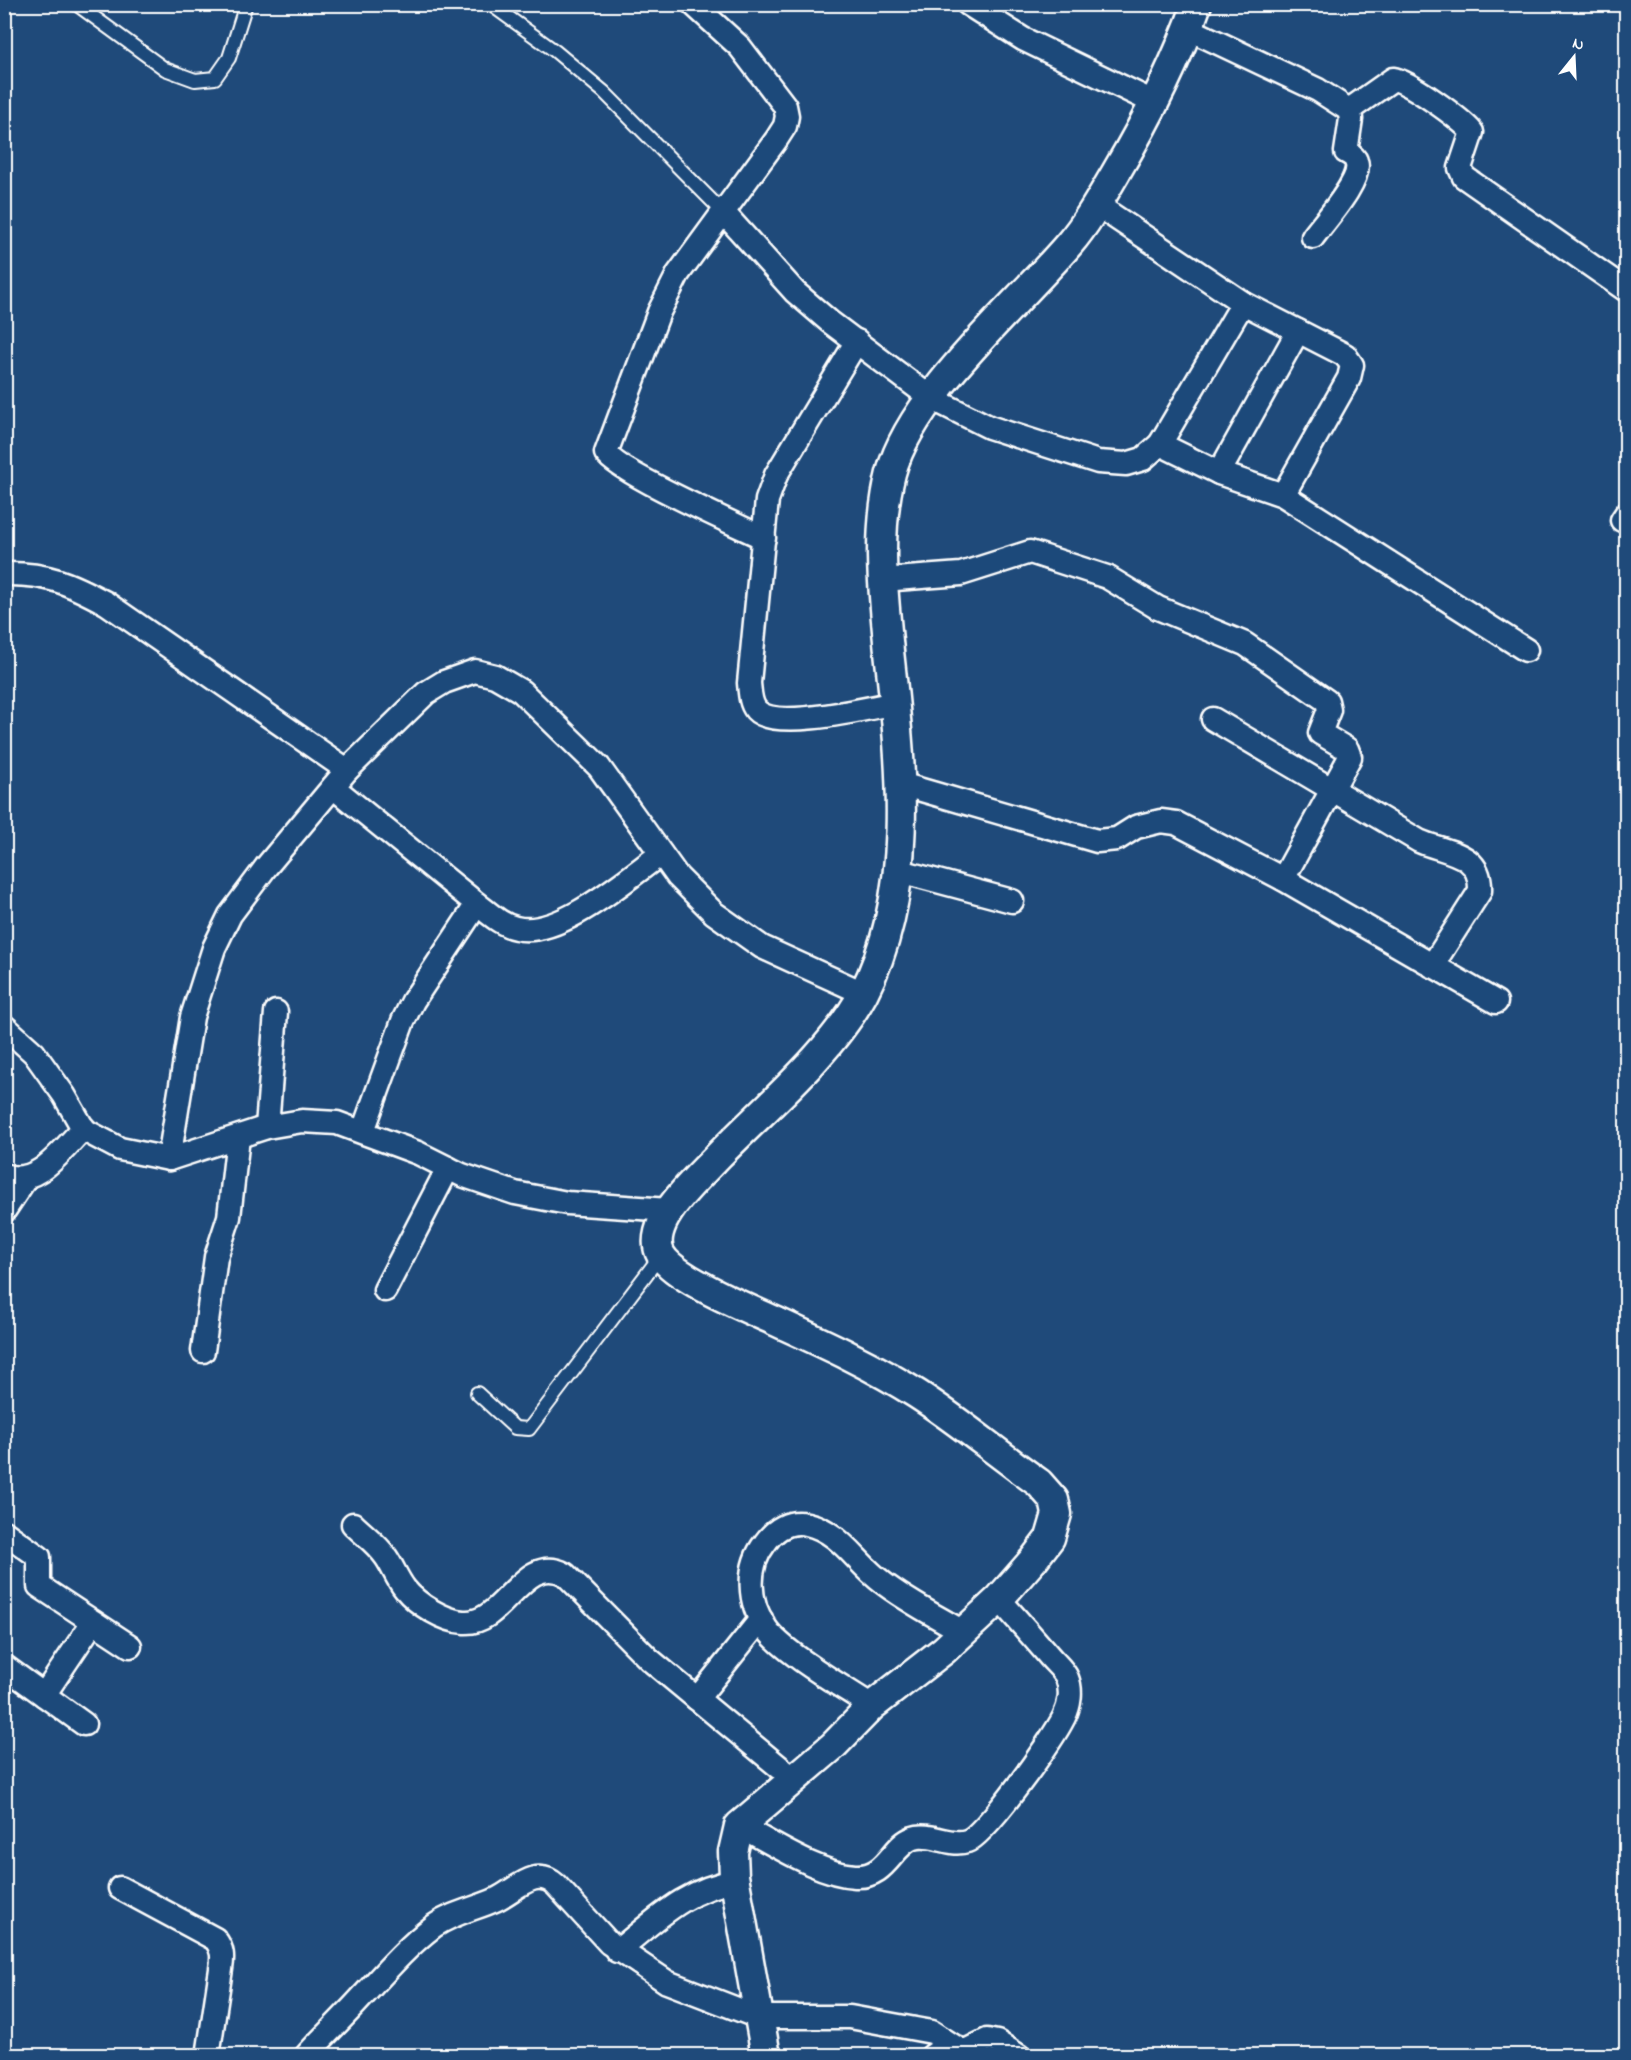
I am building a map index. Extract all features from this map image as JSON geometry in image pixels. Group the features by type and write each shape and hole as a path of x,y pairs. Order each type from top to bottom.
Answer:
{"street":[{"path":"693,4 740,47 785,106 787,116 776,140 678,274 659,312 606,453 610,459 632,472 764,538"},
{"path":"968,4 1023,39 1155,103"},
{"path":"766,2055 735,1881 733,1852 739,1826 833,1746 872,1706 963,1632 999,1599 1034,1559 1056,1526 1058,1514 1054,1500 1039,1483 918,1394 841,1351 704,1287 674,1268 661,1255 659,1233 669,1210 691,1184 822,1050 848,1018 863,993 878,957 891,911 901,784 882,580 881,534 893,465 907,434 932,398 1013,303 1071,242 1097,204 1155,103 1193,17 1349,110 1351,119 1346,152 1356,161 1358,169 1354,181 1313,237"},
{"path":"1349,110 1393,79 1407,84 1463,122 1472,132 1460,168 1464,177 1626,290"},
{"path":"1097,204 1243,303 1345,355 1352,365 1349,378 1283,495"},
{"path":"723,212 795,291 932,398 989,427 1098,462 1126,464 1143,459 1160,444 1243,303"},
{"path":"1219,473 1298,331"},
{"path":"857,341 776,475 764,514 764,538 749,683 750,698 757,711 772,718 820,718 895,703"},
{"path":"1160,444 1219,473 1283,495 1526,650"},
{"path":"882,580 961,574 1030,552 1107,577 1158,608 1245,644 1328,701 1329,710 1320,733 1350,752 1332,790 1283,879"},
{"path":"4,574 35,574 73,585 106,603 340,778 477,904 500,921 516,928 533,930 552,925 588,905 661,854"},
{"path":"169,1159 192,1017 214,948 230,915 266,867 340,778 426,693 444,682 475,671 495,676 521,691 598,767 678,877 714,913 762,947 863,993"},
{"path":"1213,719 1419,841 1455,853 1475,866 1481,877 1480,891 1432,966"},
{"path":"901,784 1097,842 1117,839 1136,827 1161,821 1176,824 1283,879 1496,1002"},
{"path":"896,870 1012,901"},
{"path":"363,1131 408,1011 477,904"},
{"path":"267,1127 276,1012"},
{"path":"4,1026 34,1053 84,1128 120,1149 169,1159 267,1127 302,1121 337,1123 363,1131 448,1168 515,1193 546,1199 669,1210"},
{"path":"4,1211 15,1177 40,1172 84,1128"},
{"path":"203,1351 216,1257 229,1217 238,1137"},
{"path":"385,1290 448,1168"},
{"path":"872,1706 778,1641 761,1619 752,1599 751,1584 760,1549 779,1528 792,1523 807,1524 837,1538 881,1582 963,1632"},
{"path":"353,1524 387,1558 406,1590 418,1602 447,1618 465,1623 489,1614 517,1586 535,1574 556,1569 566,1574 649,1659 795,1780"},
{"path":"4,1532 39,1557 41,1563 37,1578 39,1586 130,1646"},
{"path":"739,1826 832,1873 857,1876 873,1873 889,1862 907,1841 917,1837 949,1842 965,1842 972,1838 1005,1804 1064,1717 1071,1694 1067,1676 999,1599"},
{"path":"697,1699 761,1619"},
{"path":"44,1695 93,1622"},
{"path":"4,1666 84,1724"},
{"path":"306,2055 433,1927 457,1912 495,1900 530,1879 549,1878 617,1951 667,1982 758,2017 850,2017 932,2032 940,2050 963,2052 987,2040 997,2042 1019,2055"},
{"path":"617,1951 677,1902 712,1885 735,1881"},
{"path":"120,1888 215,1940 220,1946 222,1962 208,2055"}],"lane":[{"path":"76,4 165,69 195,80 215,78 229,58 246,4"},
{"path":"490,4 555,51 604,92 723,212"},
{"path":"477,1393 515,1428 529,1429 661,1255"}]}
